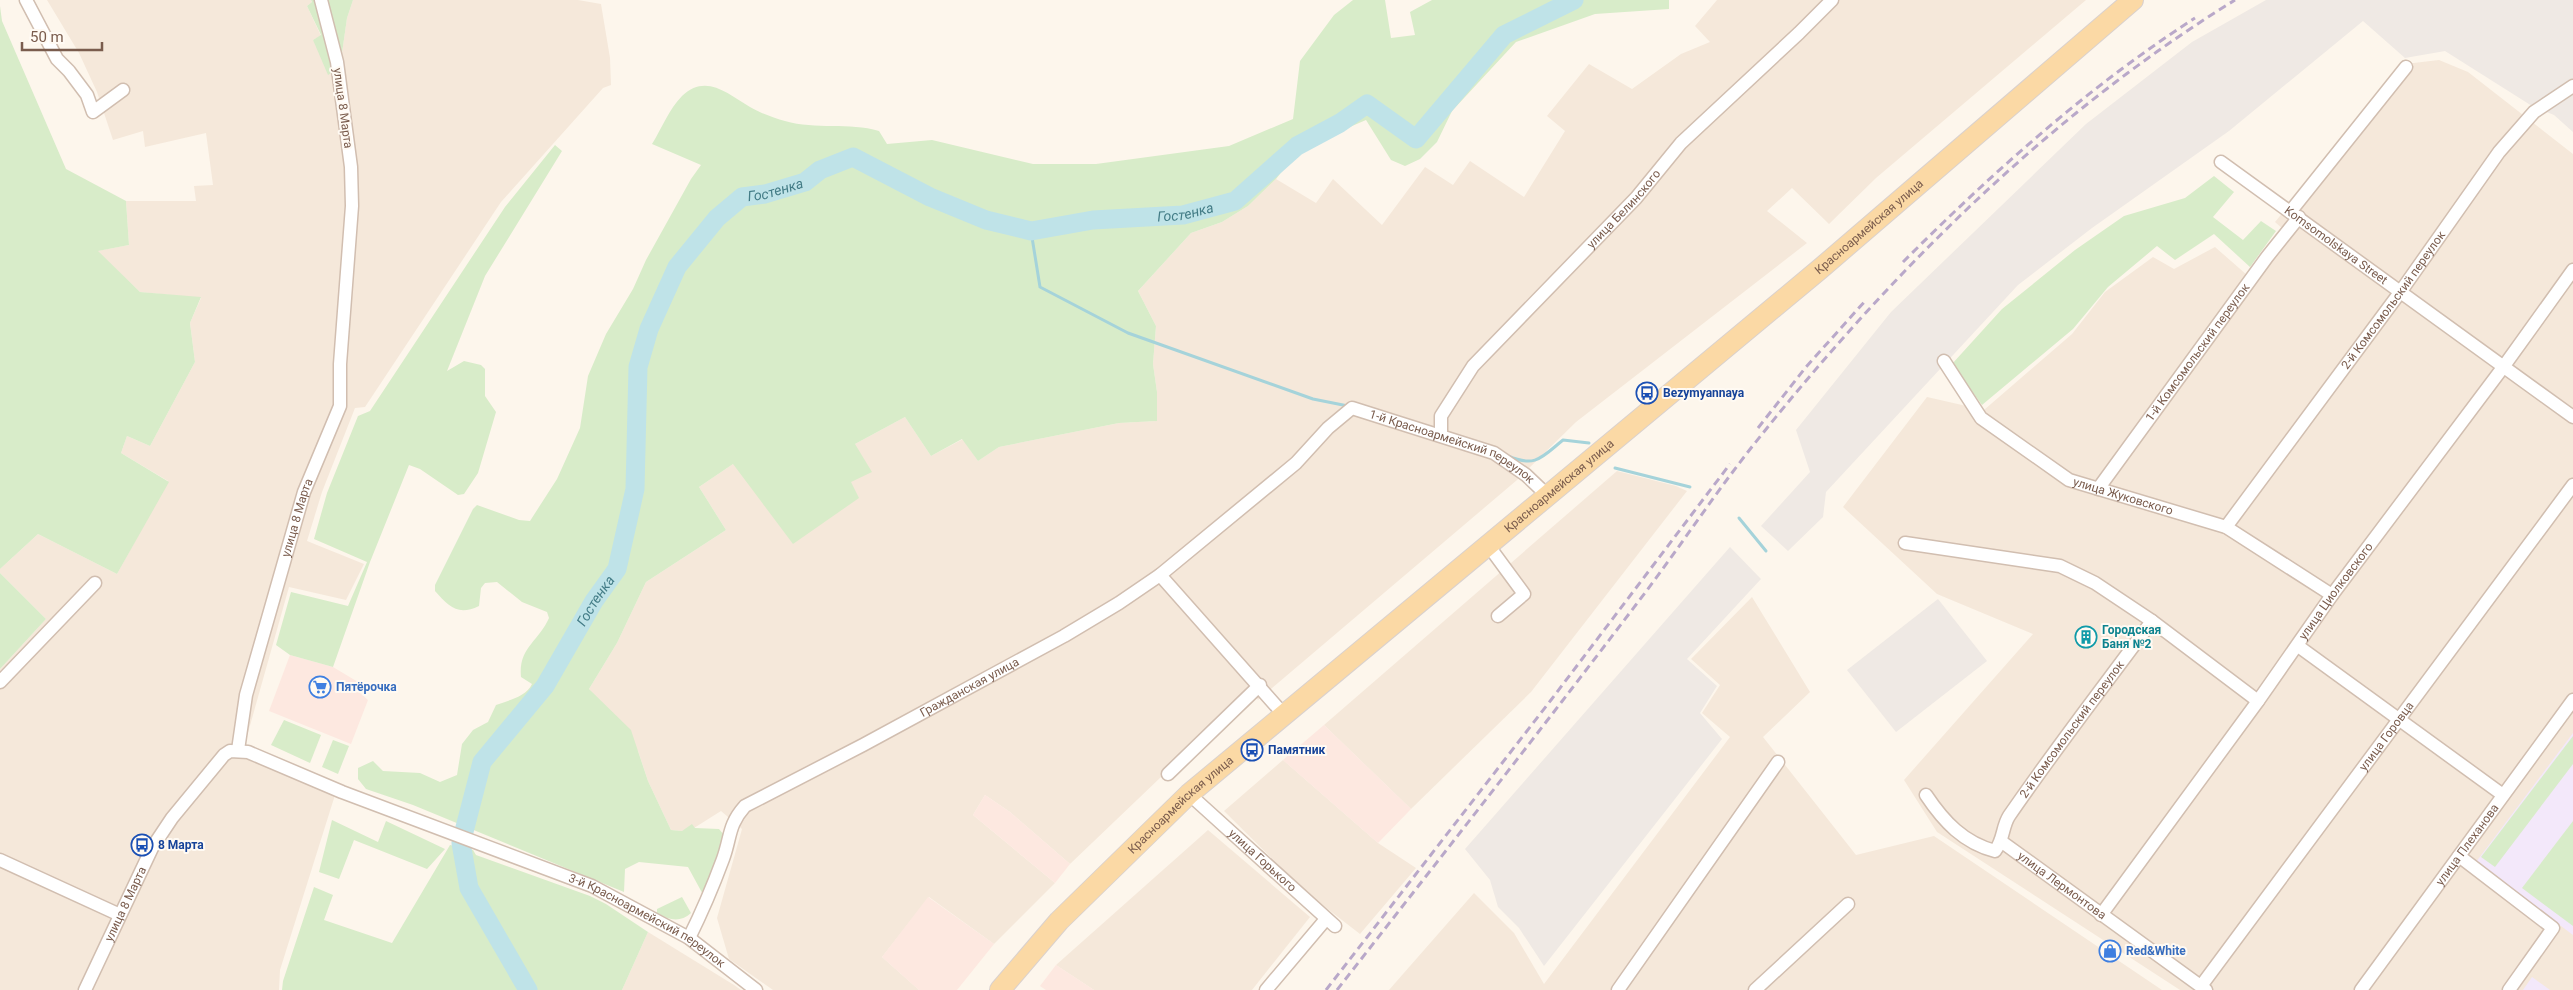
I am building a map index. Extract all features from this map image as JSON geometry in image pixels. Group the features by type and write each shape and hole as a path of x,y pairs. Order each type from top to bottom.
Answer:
{"main road":[{"name":"Красноармейская улица","path":"1000,990 1059,920 1189,794 1820,269 2133,0"}],"street":[{"path":"26,0 57,59 69,71 87,95 94,112 123,90"},
{"name":"улица 8 Марта","path":"85,990 152,848 172,818 214,764 224,755 238,750 246,695 304,492 340,406 340,364 352,206 351,167 337,62 321,0"},
{"name":"улица Белинского","path":"1441,435 1441,416 1473,366 1636,198 1681,143 1799,34 1832,0"},
{"name":"1-й Комсомольский переулок","path":"2098,489 2267,257 2295,215 2406,67"},
{"name":"2-й Комсомольский переулок","path":"2226,527 2401,291 2499,152 2534,112 2573,86"},
{"name":"Komsomolskaya Street","path":"2221,162 2573,417"},
{"name":"улица Циолковского","path":"2101,915 2258,702 2332,595 2504,366 2573,270"},
{"name":"улица Жуковского","path":"1944,361 1982,418 2069,480 2226,527 2332,595"},
{"name":"1-й Красноармейский переулок","path":"1352,408 1494,453 1526,475 1547,495"},
{"name":"Гражданская улица","path":"689,938 707,903 728,845 729,830 734,818 745,806 863,746 1064,636 1160,575 1296,463 1328,428 1352,408"},
{"name":"улица Горовца","path":"2204,988 2398,719 2573,485"},
{"path":"1905,543 2060,566 2095,583 2152,621 2258,702"},
{"path":"1488,545 1524,594 1498,616"},
{"path":"1160,575 1260,685 1285,716"},
{"path":"0,682 95,583"},
{"name":"2-й Комсомольский переулок","path":"2002,842 2007,819 2061,742 2152,621"},
{"path":"2298,646 2503,795"},
{"path":"1168,774 1260,685"},
{"name":"улица Плеханова","path":"2361,990 2573,700"},
{"name":"3-й Красноармейский переулок","path":"238,750 248,752 342,792 592,886 689,938 756,990"},
{"path":"1618,990 1778,762"},
{"name":"улица Горького","path":"1189,794 1330,922 1266,990"},
{"path":"1926,795 1941,818 1977,846 1995,851 2002,842"},
{"name":"улица Лермонтова","path":"2002,842 2204,988"},
{"path":"2459,856 2553,928 2509,990"},
{"path":"0,860 120,915"},
{"path":"1755,990 1848,904"}],"shaded area":[{"path":"47,0 311,0 312,2 307,6 321,36 313,40 340,67 347,18 353,0 578,0 601,4 610,58 611,85 603,88 501,202 365,407 355,408 322,492 307,541 364,564 346,600 289,587 242,754 335,795 280,970 279,990 0,990 0,669 46,619 0,573 0,569 38,534 117,574 168,481 121,453 127,436 150,446 195,362 190,323 201,298 140,292 97,251 129,245 126,201 196,201 194,186 213,185 206,133 145,147 143,131 113,140 97,92 79,53"},
{"path":"1717,0 2086,0 1876,178 1829,224 1792,188 1767,211 1807,243 1576,422 1517,480 1258,700 1251,691 1070,864 1010,812 985,795 973,815 1055,883 994,944 929,897 882,957 919,990 773,990 729,959 717,918 742,829 721,811 694,828 682,831 671,830 648,781 638,751 589,689 617,643 646,582 726,530 699,487 733,464 851,482 855,444 905,417 931,456 963,439 978,461 999,447 1119,423 1157,421 1157,392 1153,364 1156,326 1138,291 1191,233 1222,222 1248,206 1276,179 1316,203 1333,179 1382,225 1425,167 1453,185 1470,161 1524,197 1565,131 1547,116 1589,64 1632,89 1681,54 1710,42 1695,26"},
{"path":"2266,0 2573,0 2573,132 2554,115 2532,106 2445,51 2405,58 2363,21 2229,131 2092,228 2018,285 1826,492 1823,517 1788,551 1761,526 1810,472 1796,430 1891,312 2086,124 2192,42"},
{"path":"2439,60 2468,72 2573,154 2573,990 2180,990 1937,832 1904,780 2033,634 1937,594 1843,507 1927,397 1984,410 2072,334 2105,292 2153,257 2174,269 2215,247 2247,275 2284,230 2275,222 2405,64"},
{"path":"1617,471 1676,486 1687,491 1531,692 1411,809 1324,725"},
{"path":"1730,547 1761,579 1687,659 1717,686 1700,713 1722,739 1544,966 1519,928 1498,907 1490,880 1465,849"},
{"path":"1752,597 1810,692 1763,737 1856,855 1934,836 2162,990 1389,990 1474,893 1514,933 1544,984 1730,737 1702,713 1720,685 1691,659"},
{"path":"1938,599 1987,661 1896,732 1847,670"},
{"path":"290,655 333,667 358,682 360,693 368,700 351,744 269,711"},
{"path":"1324,725 1411,809 1378,843 1283,760"},
{"path":"2573,733 2573,935 2476,862"},
{"path":"1283,760 1378,843 1416,868 1360,934 1307,893 1224,811"},
{"path":"985,795 1010,812 1070,864 1055,883 973,815"},
{"path":"1208,830 1310,917 1252,990 1094,990 1056,965"},
{"path":"928,897 994,944 957,990 919,990 882,957"},
{"path":"648,932 734,985 741,990 622,990"},
{"path":"1056,965 1094,990 1046,990 1040,986"},
{"path":"2532,977 2550,990 2523,990"}],"green space":[{"path":"311,0 353,0 347,18 340,67 328,75 313,40 321,35 307,6 312,2"},
{"path":"1353,0 1385,0 1391,38 1415,35 1410,12 1432,0 1669,0 1669,9 1595,14 1516,42 1452,111 1437,142 1420,159 1405,166 1391,160 1366,120 1308,145 1293,157 1276,179 1248,206 1222,222 1191,233 1138,291 1156,326 1153,364 1157,392 1157,421 1119,423 999,447 978,461 962,439 931,456 905,417 855,444 872,472 851,482 859,498 793,544 733,464 699,487 726,530 646,582 617,643 589,689 631,730 648,781 671,830 682,831 692,824 695,828 719,829 724,835 706,900 688,867 639,862 625,869 624,892 413,805 366,789 358,779 358,768 373,761 383,771 420,773 440,782 457,775 462,744 473,730 488,722 496,705 521,695 532,684 521,677 521,667 530,645 549,618 547,612 522,602 497,582 485,583 481,588 479,606 460,610 445,602 435,591 435,585 473,509 477,505 519,520 530,521 557,479 580,428 588,376 606,334 633,289 646,260 691,179 701,165 652,144 669,113 682,96 691,89 708,86 717,88 772,117 797,124 868,128 879,131 887,144 932,140 1033,164 1096,164 1229,146 1293,119 1300,61 1334,15"},
{"path":"0,6 2,21 66,169 126,201 129,245 98,251 140,292 201,297 190,323 195,362 150,446 127,436 121,453 169,482 117,574 38,534 0,569"},
{"path":"555,145 562,151 485,276 447,371 464,361 481,365 485,369 485,396 496,412 478,473 464,494 458,495 420,469 409,465 370,562 333,667 290,655 276,645 291,592 348,606 367,562 314,539 327,493 358,416 370,411 505,207"},
{"path":"2214,176 2234,192 2213,217 2243,240 2261,221 2276,231 2250,267 2214,234 2175,260 2157,246 2108,287 2073,329 1982,405 1952,364 2002,309 2075,250 2124,216 2185,198"},
{"path":"0,573 46,619 0,669"},
{"path":"284,720 321,735 310,763 271,745"},
{"path":"2573,736 2573,764 2495,867 2481,857"},
{"path":"333,740 349,746 338,774 322,767"},
{"path":"332,820 378,842 386,821 445,849 427,869 354,840 339,879 319,872"},
{"path":"2573,821 2573,926 2522,888"},
{"path":"450,845 473,850 476,855 590,896 606,904 648,932 622,990 282,990 283,981 314,887 333,895 324,920 392,943"},
{"path":"682,897 691,913 687,916 674,919 657,913 657,909"}],"waterway":[{"name":"Гостенка","path":"528,990 469,888 461,843 482,762 545,686 594,601 617,569 635,489 638,367 649,329 677,267 717,218 742,197 765,194 805,182 820,170 853,157 930,197 986,220 1031,231 1093,220 1183,215 1235,201 1297,146 1340,123 1367,104 1416,139 1504,35 1574,0"},
{"path":"1031,231 1040,287 1128,333 1313,399 1348,406"},
{"path":"1508,456 1532,461 1544,456 1563,440 1589,443"},
{"path":"1615,468 1690,487"},
{"path":"1739,518 1766,551"}],"railway":[{"path":"1337,990 1650,586 1751,448 1858,321 1915,261 2035,147 2099,95 2166,45 2235,0"},
{"path":"1903,262 2007,163 2043,132 2117,73 2195,18"},
{"path":"1758,428 1806,367 1866,300"},
{"path":"1326,990 1551,700 1730,464"}],"place":[{"name":"Bezymyannaya","path":"1647,393"},
{"name":"Городская Баня №2","path":"2086,637"},
{"name":"Пятёрочка","path":"320,687"},
{"name":"Памятник","path":"1252,750"},
{"name":"8 Марта","path":"142,845"},
{"name":"Red&White","path":"2110,951"}]}
